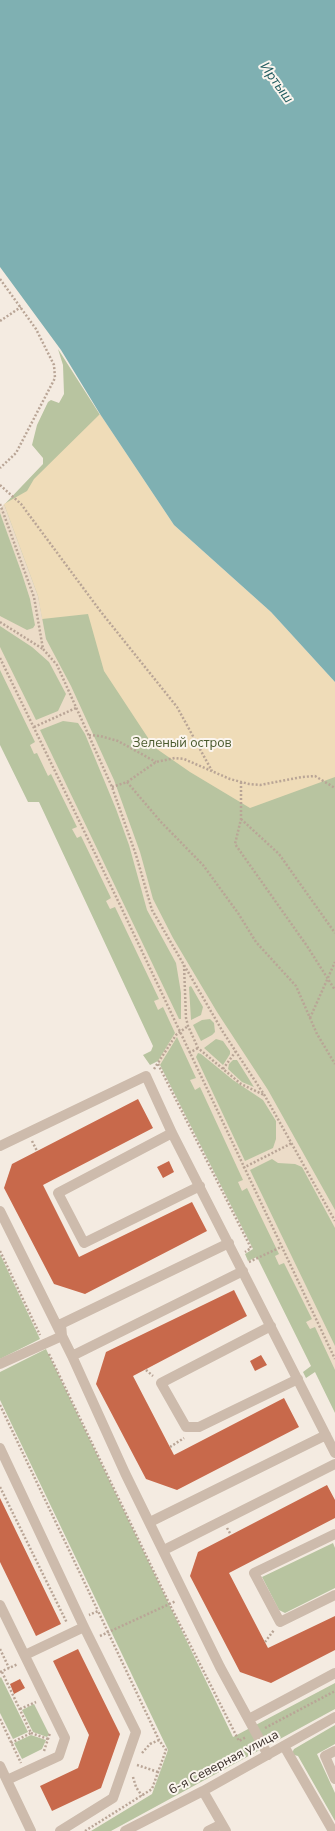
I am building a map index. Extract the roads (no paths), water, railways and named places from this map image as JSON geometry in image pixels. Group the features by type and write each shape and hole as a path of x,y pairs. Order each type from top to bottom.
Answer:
{"street":[{"path":"0,1146 146,1076 172,1133 335,1452"},
{"path":"172,1133 58,1193 84,1242 200,1186"},
{"path":"0,1211 72,1356 124,1473 164,1550 220,1666 268,1755"},
{"path":"62,1336 61,1324 229,1243"},
{"path":"72,1356 243,1271"},
{"path":"271,1326 161,1383 186,1427 199,1427 298,1379"},
{"path":"0,1364 62,1336"},
{"path":"150,1522 326,1435"},
{"path":"0,1448 84,1627 136,1732 113,1798 60,1831"},
{"path":"164,1550 335,1464"},
{"path":"335,1534 254,1573 280,1622 335,1596"},
{"path":"0,1605 22,1659 65,1738 59,1756 7,1780"},
{"path":"22,1659 84,1627"},
{"path":"248,1719 335,1673"},
{"name":"6-я Северная улица","path":"125,1831 203,1791 335,1717"},
{"path":"284,1746 333,1831"},
{"path":"335,1751 325,1756 335,1779"},
{"path":"0,1766 31,1831"},
{"path":"203,1791 224,1828 208,1831"}],"water":[{"name":"Иртыш","path":"0,0 335,0 335,682 271,612 174,525 100,414 61,350 0,267"}],"park label":[{"name":"Зеленый остров","path":"182,744"}]}
